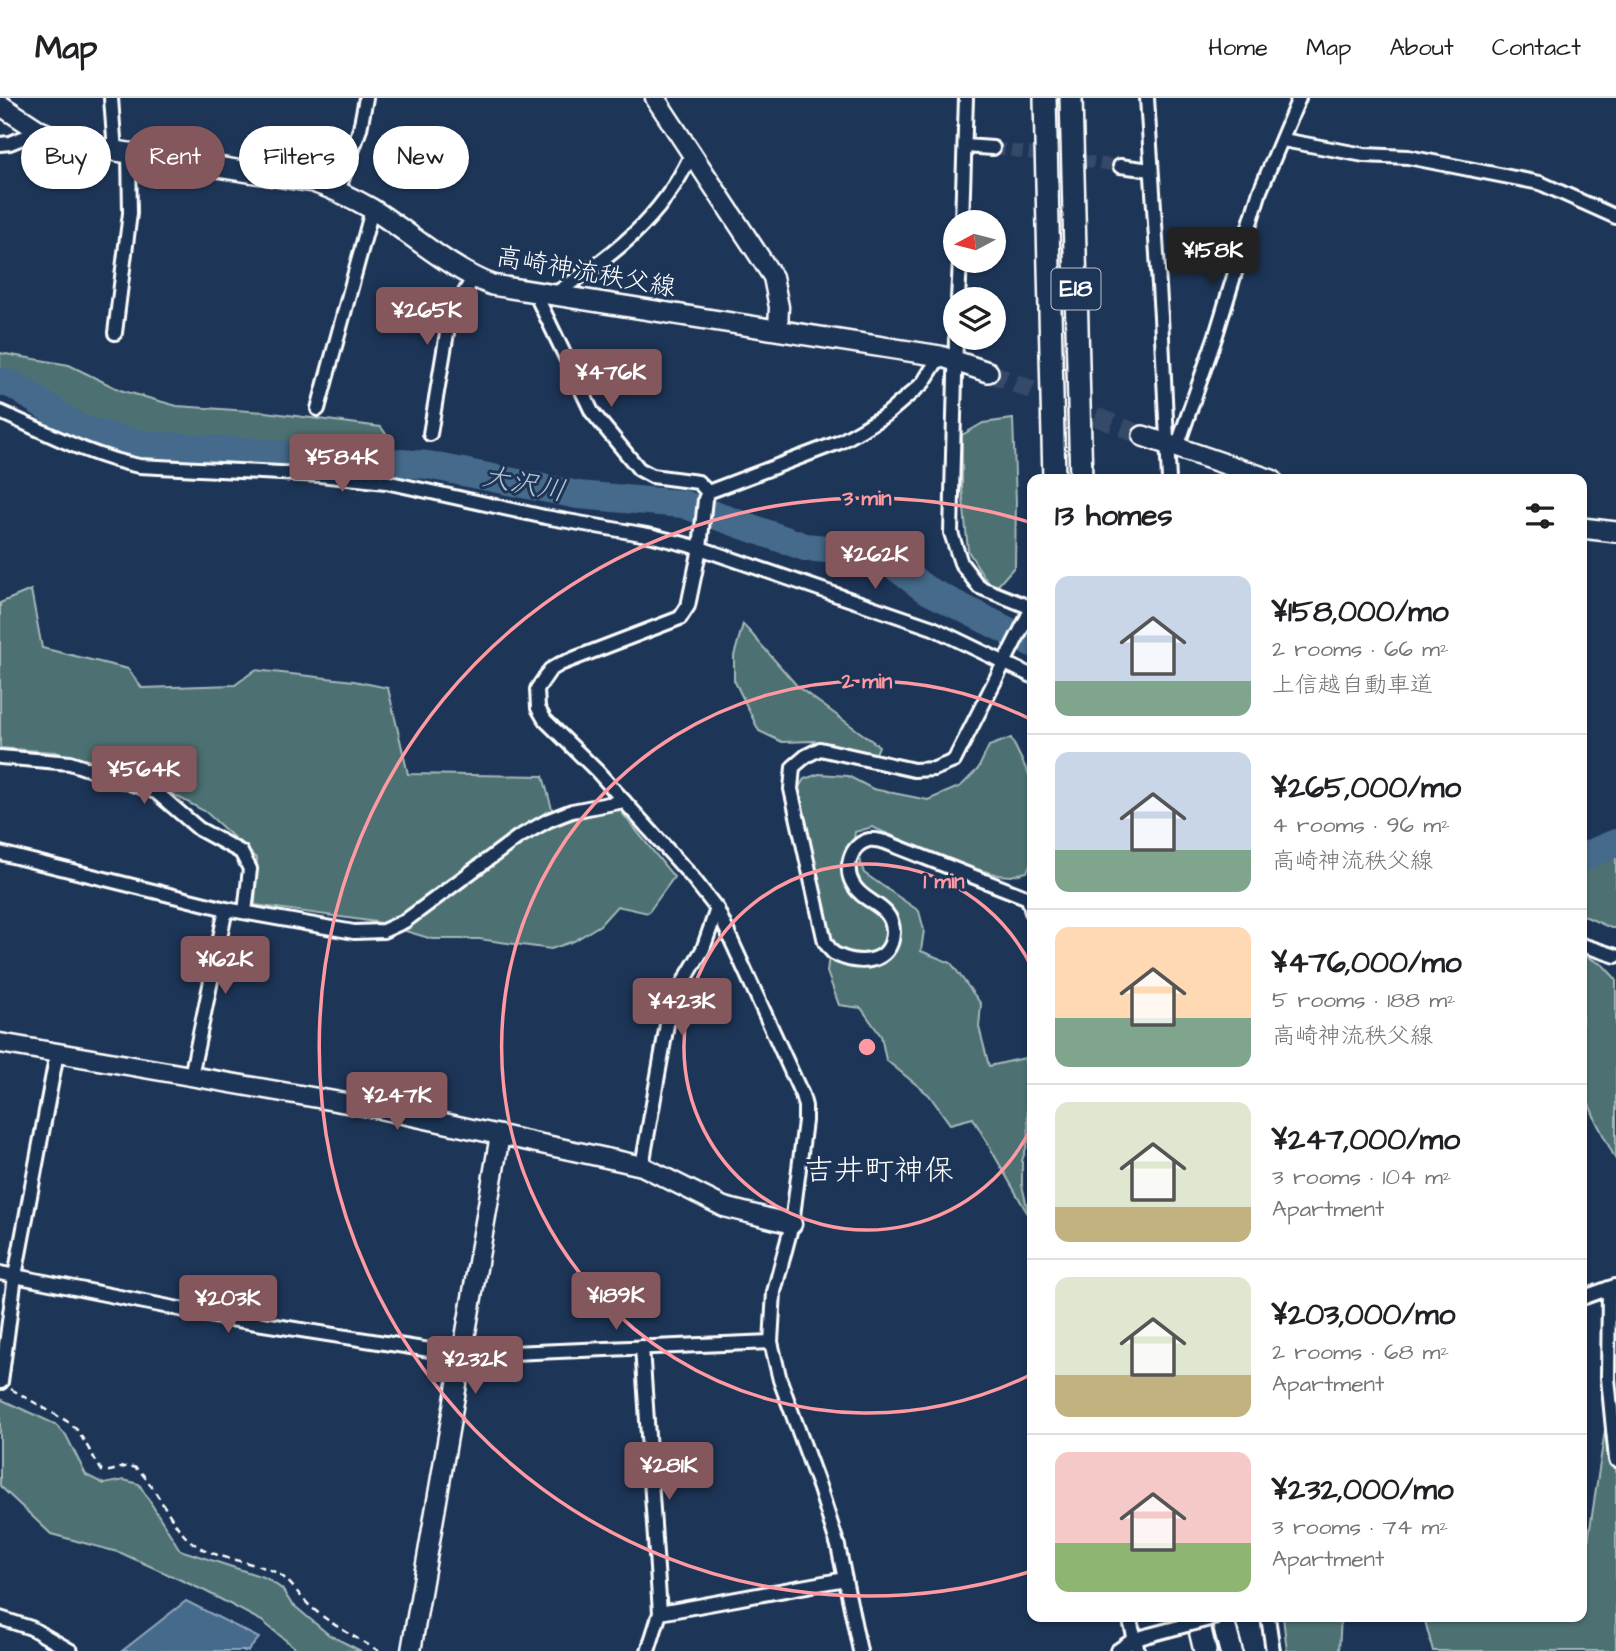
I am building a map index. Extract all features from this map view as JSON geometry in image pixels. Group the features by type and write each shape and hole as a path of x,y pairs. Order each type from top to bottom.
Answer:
{"highway":[{"name":"E18","path":"1045,98 1054,474"},
{"name":"E18","path":"1070,98 1081,474"},
{"path":"1198,1622 1205,1651"},
{"path":"1223,1622 1231,1651"}],"main road":[{"name":"高崎神流秩父線","path":"0,105 32,126"},
{"name":"高崎神流秩父線","path":"111,151 313,182 338,191 372,209 473,278 492,285 948,358 988,372"},
{"path":"1143,436 1254,474"},
{"path":"1587,529 1616,532"}],"street":[{"path":"111,98 130,213 115,333"},
{"path":"338,191 360,129 366,98"},
{"path":"655,98 773,277 779,307 778,330"},
{"path":"962,210 966,98"},
{"path":"1147,98 1172,446 1170,474"},
{"path":"1172,446 1216,335 1260,191 1300,98"},
{"path":"0,144 21,139"},
{"path":"1283,140 1364,155 1408,157 1540,183 1616,217"},
{"path":"965,146 993,148"},
{"path":"691,155 678,183 646,222 616,251 544,294 592,412 639,469 652,476 698,482 708,492"},
{"path":"1120,166 1151,170"},
{"path":"318,409 372,209"},
{"path":"429,433 449,321 473,278"},
{"path":"951,350 948,358 951,533 961,563 979,587 1027,606"},
{"path":"860,1651 845,1579 820,1489 780,1380 771,1342 774,1292 792,1224 806,1106 717,909 624,801 545,720 538,708 537,689 543,678 561,664 680,618 688,606 708,492 840,442 887,414 948,358"},
{"path":"0,412 84,451 139,466 320,475 386,482 545,517 653,536 699,548 933,628 1027,673"},
{"path":"1027,618 954,761 934,769 914,770 820,749 793,767 791,789 825,942 833,953 858,960 878,959 889,949 893,930 886,910 853,887 849,875 849,857 868,840 885,842 1027,898"},
{"path":"0,757 70,763 156,792 199,829 241,852 250,869 245,912"},
{"path":"0,853 226,909 354,932 383,931 405,921 517,838 549,820 572,811 624,801"},
{"path":"191,1076 226,909"},
{"path":"642,1166 669,1013 676,995 703,948 717,909"},
{"path":"1587,947 1616,956"},
{"path":"0,1043 375,1108 642,1166 724,1207 792,1224"},
{"path":"1,1382 15,1276 57,1053"},
{"path":"411,1651 500,1135"},
{"path":"0,1273 224,1318 462,1355 771,1342"},
{"path":"1587,1296 1613,1287 1608,1378 1616,1460"},
{"path":"642,1347 660,1613 648,1651"},
{"path":"660,1613 845,1579"},
{"path":"0,1618 31,1628 71,1651"},
{"path":"1130,1622 1136,1645"},
{"path":"1117,1651 1136,1645 1149,1636 1199,1622"},
{"path":"1269,1622 1273,1651"}],"path":[{"path":"1,1382 69,1423 78,1431 102,1471 136,1467 144,1473 162,1506 187,1539 216,1555 278,1573 309,1605 337,1627 379,1651"}],"green space":[{"path":"0,353 69,365 120,390 177,406 265,412 381,427 388,437 376,448 159,440 93,427 0,374"},
{"path":"1013,419 1015,566 993,591 968,551 962,488 962,435 983,423"},
{"path":"31,590 42,648 128,669 142,688 235,685 255,670 354,681 388,688 408,774 543,776 552,809 559,822 619,809 674,877 648,913 617,906 600,925 574,941 551,949 479,939 432,939 376,922 255,905 257,859 206,812 130,771 55,752 0,748 0,603"},
{"path":"743,624 798,687 879,746 875,756 814,741 782,742 759,731 734,680 734,656"},
{"path":"1011,738 1027,771 1027,872 1011,876 998,875 956,863 872,827 855,832 854,840 864,873 919,911 924,930 921,951 951,963 981,1004 979,1027 989,1066 1025,1058 1027,1145 1022,1161 1022,1185 1027,1212 973,1118 950,1124 929,1095 886,1060 881,1036 861,1008 839,1005 827,972 831,938 796,792 804,779 819,774 848,776 873,789 928,800 961,786 978,769 989,746"},
{"path":"1616,844 1616,928 1587,917 1587,846"},
{"path":"1587,957 1603,965 1616,979 1616,1160 1587,1099"},
{"path":"0,1399 55,1424 66,1435 86,1475 104,1484 124,1480 139,1484 180,1550 266,1578 282,1589 291,1603 329,1635 361,1651 299,1651 262,1621 205,1591 121,1553 51,1534 0,1486"},
{"path":"1605,1430 1616,1430 1616,1651 1433,1651 1425,1622 1587,1622 1587,1548"},
{"path":"1284,1622 1341,1622 1339,1651 1287,1651"}],"water":[{"path":"186,1601 259,1638 248,1651 122,1651"}],"waterway":[{"name":"大沢川","path":"0,381 13,385 81,429 141,444 428,465 578,495 683,504 805,547 868,553 888,561 925,589 1027,640"},
{"name":"大沢川","path":"1587,855 1616,843"}],"tunnel":[{"path":"993,148 1120,166"},
{"path":"988,372 1143,436"}],"district":[{"name":"吉井町神保","path":"879,1171"}]}
